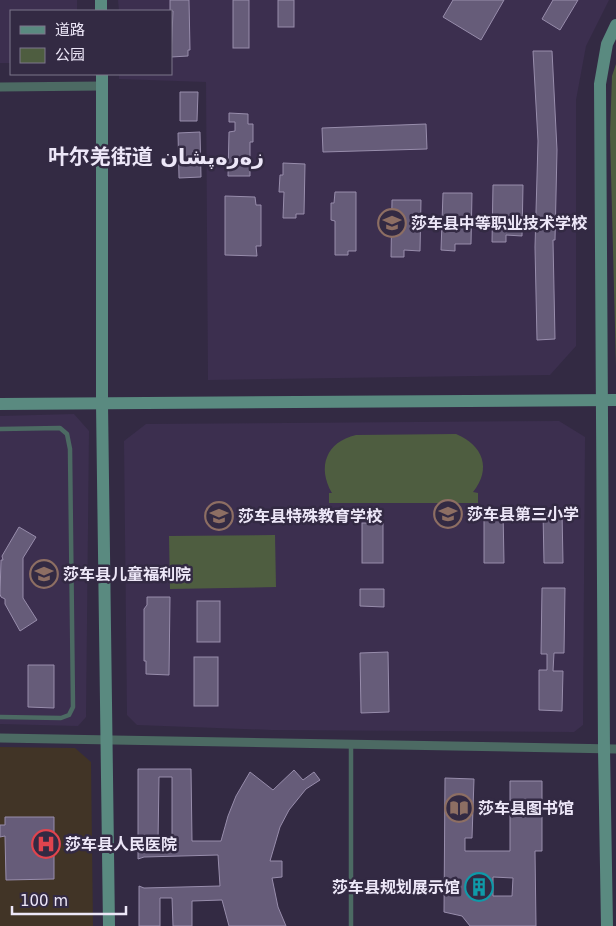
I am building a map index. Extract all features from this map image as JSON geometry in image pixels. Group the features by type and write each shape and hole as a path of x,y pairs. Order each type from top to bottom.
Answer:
{"street":[{"path":"607,926 610,749 602,400 600,84 607,44 616,25"},
{"path":"0,87 102,80 102,404 109,926"},
{"path":"0,404 616,400"},
{"path":"0,738 610,749"}],"lane":[{"path":"0,429 60,428 67,434 70,449 73,698 73,708 69,715 61,718 0,717"},
{"path":"351,926 352,744"}],"shaded area":[{"path":"0,0 77,0 77,10 10,10 10,63 0,63"},
{"name":"莎车县中等职业技术学校","path":"118,0 609,0 586,46 576,100 576,346 550,375 208,380 206,82 119,79 119,75 172,75 172,10 119,10"},
{"name":"莎车县儿童福利院","path":"74,414 89,431 86,717 78,726 0,724 0,416"},
{"name":"莎车县第三小学","path":"559,421 585,437 583,725 574,732 272,730 137,725 127,715 124,441 146,424"},
{"name":"莎车县人民医院","path":"0,747 75,748 91,762 93,926 0,926"}],"green space":[{"path":"616,64 616,366 610,134 612,76"},
{"path":"456,434 473,444 482,458 482,475 473,492 478,493 478,503 329,503 329,493 332,493 325,474 327,457 337,443 346,438 356,435"},
{"path":"275,535 276,587 170,589 169,536"}],"building":[{"path":"170,0 189,0 190,50 188,50 188,56 172,57 173,11 170,10"},
{"path":"233,0 249,0 249,48 233,48"},
{"path":"278,0 294,0 294,27 278,27"},
{"path":"453,0 504,0 481,40 443,17"},
{"path":"553,0 578,0 560,30 542,19"},
{"path":"533,51 552,51 557,150 555,240 553,240 555,339 537,340 535,247 538,141"},
{"path":"180,92 198,92 197,121 180,121"},
{"path":"229,113 248,114 248,124 253,124 253,142 250,142 250,176 228,176 229,132 235,131 235,122 229,122"},
{"path":"426,124 427,149 323,152 322,128"},
{"path":"200,132 201,177 179,178 178,133"},
{"path":"283,163 305,164 304,214 296,214 296,218 283,218 284,192 279,192 280,175 283,175"},
{"path":"493,185 523,185 522,236 506,235 506,242 492,242"},
{"path":"335,192 356,192 356,251 348,251 348,255 335,255 335,221 331,220 331,203 334,203"},
{"path":"443,193 472,193 471,244 455,244 455,251 441,250"},
{"path":"225,196 255,197 256,205 261,205 261,246 256,246 257,256 225,255"},
{"path":"392,200 421,200 420,251 404,250 404,257 391,257"},
{"path":"503,510 504,563 484,563 484,511"},
{"path":"543,512 562,512 563,563 544,563"},
{"path":"362,523 383,523 383,563 362,563"},
{"path":"19,527 36,537 23,558 23,598 37,620 20,631 5,604 5,599 0,594 2,556"},
{"path":"542,588 565,588 564,653 554,653 553,671 563,671 562,711 539,710 539,670 547,670 547,654 541,654"},
{"path":"360,589 384,589 384,607 360,606"},
{"path":"147,597 170,597 169,675 146,674 146,661 144,661 144,609 147,605"},
{"path":"197,601 220,601 220,642 197,642"},
{"path":"388,652 389,712 361,713 360,653"},
{"path":"194,657 218,657 218,706 194,706"},
{"path":"28,665 54,665 54,708 28,707"},
{"path":"138,769 191,769 192,841 221,841 236,796 250,772 273,790 294,770 303,780 314,772 320,780 306,789 289,810 280,827 270,861 282,861 282,877 272,878 278,907 286,926 229,926 222,900 192,901 192,926 173,926 172,898 160,898 160,926 139,926 139,886 144,888 220,886 218,855 144,857 138,859","holes":["159,777 172,777 172,842 158,842"]},
{"path":"445,778 474,779 472,838 465,838 465,851 510,851 510,781 542,781 542,851 535,851 536,926 470,926 462,916 444,912","holes":["493,877 513,878 512,896 493,896"]},
{"path":"5,817 54,817 54,879 6,880 5,836 0,837 0,825 5,825"}],"place":[{"name":"莎车县中等职业技术学校","path":"392,223"},
{"name":"莎车县第三小学","path":"448,514"},
{"name":"莎车县特殊教育学校","path":"219,516"},
{"name":"莎车县儿童福利院","path":"44,574"},
{"name":"莎车县图书馆","path":"459,808"},
{"name":"莎车县人民医院","path":"46,844"},
{"name":"莎车县规划展示馆","path":"479,887"}],"district":[{"name":"叶尔羌街道 زەرەپشان","path":"156,157"}]}
